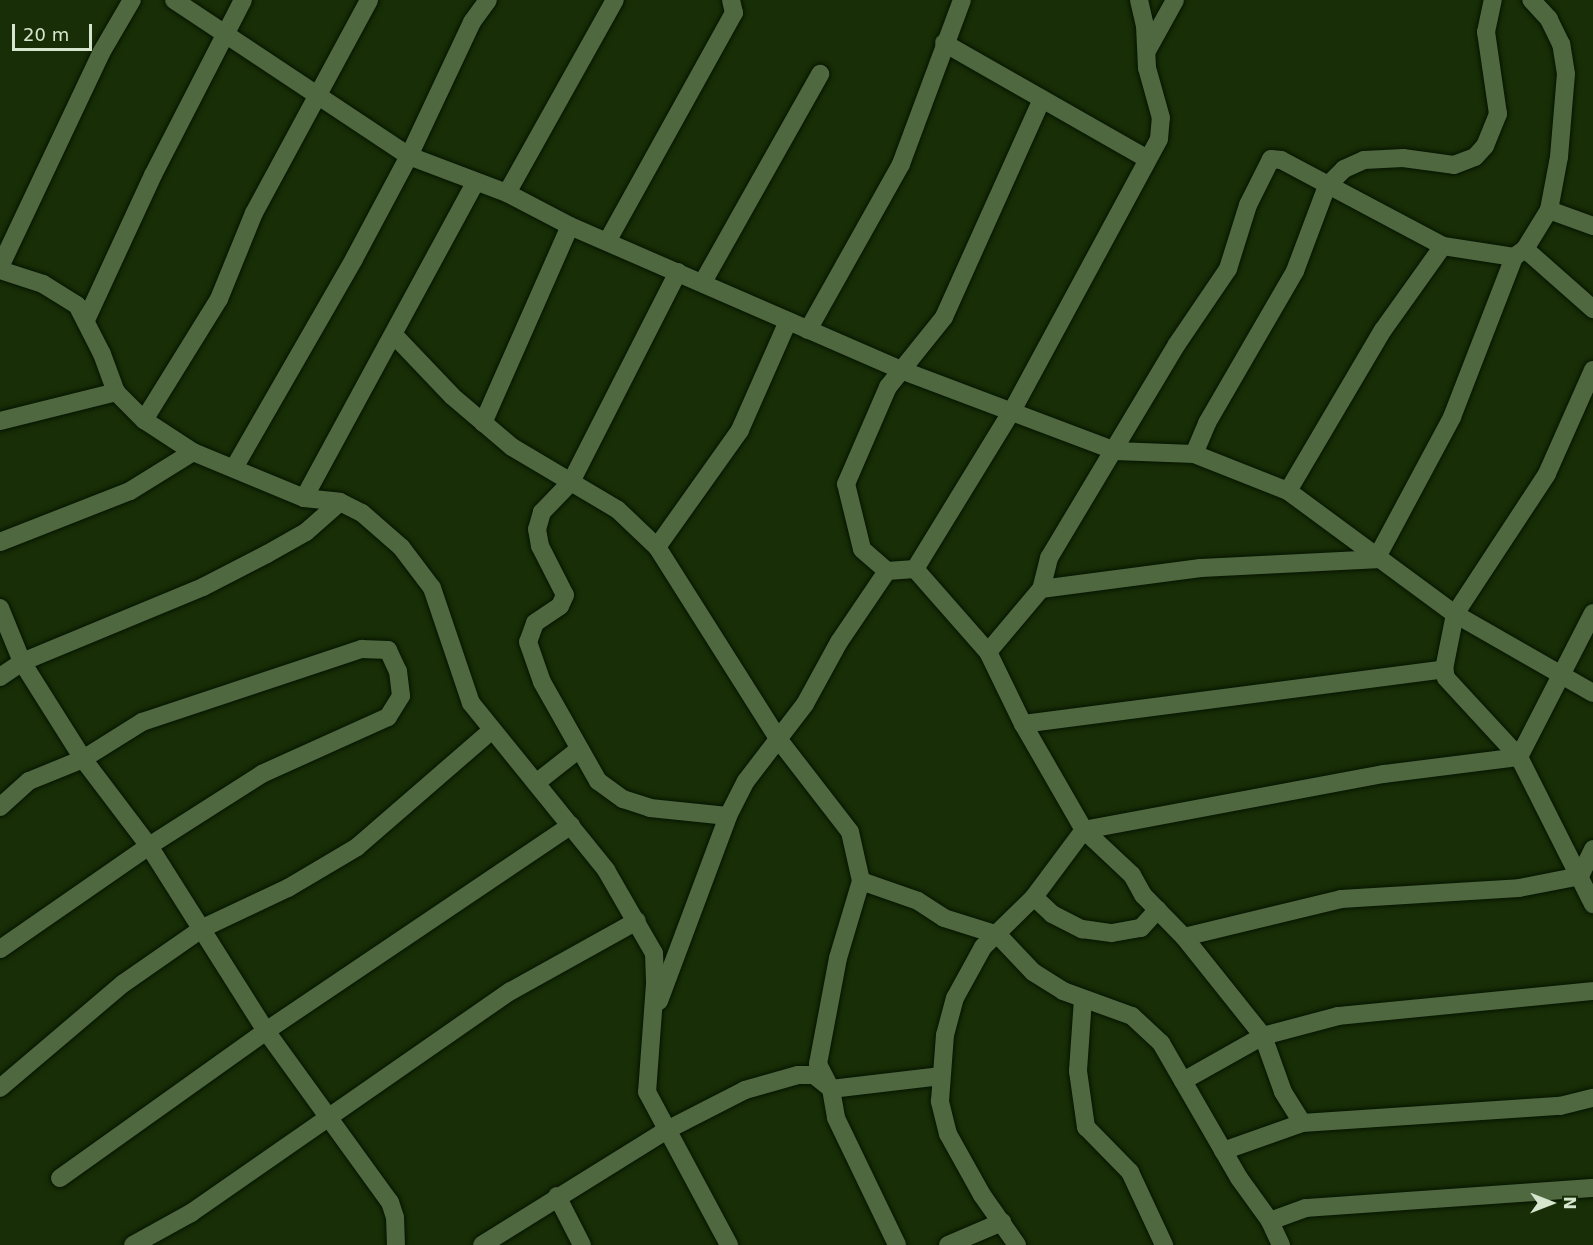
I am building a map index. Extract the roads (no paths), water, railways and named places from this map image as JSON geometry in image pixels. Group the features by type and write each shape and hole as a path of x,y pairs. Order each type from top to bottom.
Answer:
{"street":[{"path":"132,0 102,53 0,268 64,295 86,320 116,392 144,420 193,452 304,498 340,502 362,513 401,547 432,588 471,703 606,870 654,953 647,1092 665,1131 729,1245"},
{"path":"174,0 409,156 507,193 570,226 608,240 901,370 1115,452 1194,454 1288,491 1376,559 1455,614 1563,672 1593,693"},
{"path":"86,320 224,34 243,0"},
{"path":"144,420 219,299 254,213 315,94 369,0"},
{"path":"234,468 409,156 471,22 488,0"},
{"path":"507,193 615,0"},
{"path":"808,330 901,164 918,124 944,44 962,0"},
{"path":"915,569 1012,411 1159,139 1161,118 1147,68 1148,49 1139,0"},
{"path":"1148,49 1175,0"},
{"path":"1194,454 1207,423 1295,271 1327,186 1344,170 1364,160 1403,158 1454,165 1474,157 1485,146 1498,114 1486,32 1493,0"},
{"path":"1376,559 1452,417 1520,253 1549,210 1559,157 1566,74 1561,44 1549,19 1531,0"},
{"path":"608,240 734,13 730,1"},
{"path":"944,44 1147,159"},
{"path":"703,282 820,74"},
{"path":"915,569 887,571 862,549 846,484 888,387 944,317 1041,101"},
{"path":"988,652 1041,589 1049,558 1115,452 1177,344 1228,269 1248,205 1271,159 1281,160 1443,246 1520,253 1593,309"},
{"path":"304,498 476,183"},
{"path":"1549,210 1593,226"},
{"path":"483,423 570,226"},
{"path":"1288,491 1383,330 1443,246"},
{"path":"678,272 571,482 542,512 537,529 540,546 565,595 560,606 535,623 528,642 542,682 578,750 598,782 623,799 650,808 728,816"},
{"path":"657,547 740,430 788,321"},
{"path":"394,335 483,423 512,447 618,510 657,547 779,740 850,832 861,881 822,1036 818,1064 831,1089 836,1118 897,1245"},
{"path":"1593,370 1547,474 1455,614 1444,669 1446,678 1519,757 1593,904"},
{"path":"0,421 116,392"},
{"path":"0,542 130,491 193,452"},
{"path":"0,677 22,662 203,587 306,532 340,502"},
{"path":"1041,589 1201,568 1376,559"},
{"path":"915,569 988,652 1023,724 1084,830 1132,875 1143,895 1184,937 1263,1036 1283,1092 1302,1123"},
{"path":"652,1019 728,816 746,782 779,740 887,571"},
{"path":"0,608 22,662 83,759 149,846 203,928 266,1031 331,1116 390,1202 395,1217 396,1245"},
{"path":"1519,757 1593,613"},
{"path":"0,807 29,781 83,759 142,722 362,649 388,650 398,671 401,696 388,717 262,774 149,846 0,949"},
{"path":"1023,724 1444,669"},
{"path":"0,1088 124,983 203,928 288,888 357,847 492,730"},
{"path":"536,783 578,750"},
{"path":"1017,1245 948,1134 940,1101 940,1076 945,1035 955,998 982,947 998,935 1034,897 1084,830 1384,774 1519,757"},
{"path":"60,1178 266,1031 571,825"},
{"path":"1580,876 1593,849"},
{"path":"1184,937 1341,899 1519,888 1580,876"},
{"path":"861,881 918,901 944,918 998,935 1033,972 1083,999 1113,1007 1132,1016 1161,1043 1223,1151 1270,1221 1281,1245"},
{"path":"1034,897 1052,914 1082,929 1113,933 1141,928 1158,909"},
{"path":"134,1245 191,1214 511,991 637,921"},
{"path":"1183,1081 1263,1036 1338,1016 1593,991"},
{"path":"1083,999 1078,1071 1086,1127 1130,1172 1164,1245"},
{"path":"482,1245 557,1196 665,1131 745,1090 798,1075 814,1075 831,1089 940,1076"},
{"path":"1223,1151 1302,1123 1560,1106 1593,1098"},
{"path":"1270,1221 1306,1208 1593,1188"},
{"path":"557,1196 582,1245"},
{"path":"948,1245 1002,1222"}]}
